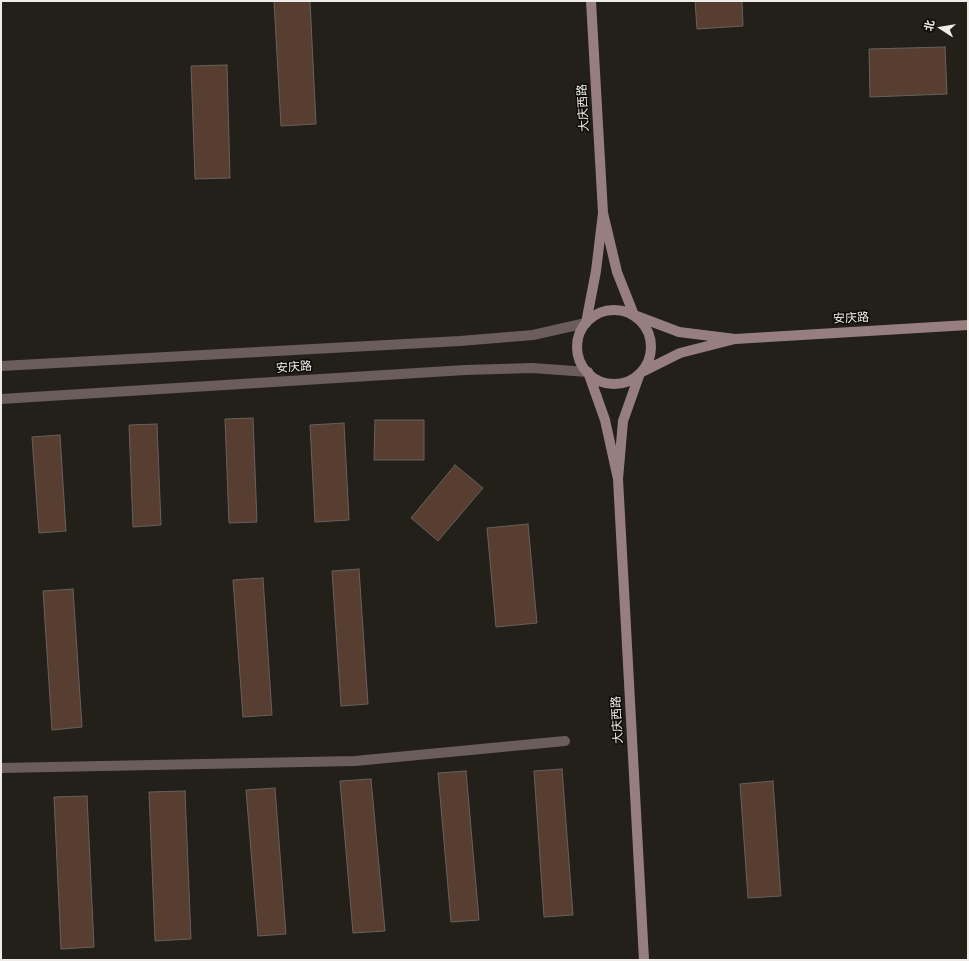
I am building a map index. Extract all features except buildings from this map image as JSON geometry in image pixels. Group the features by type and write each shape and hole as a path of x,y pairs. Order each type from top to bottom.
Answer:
{"main road":[{"name":"大庆西路","path":"591,1 603,213"},
{"path":"603,213 617,272 634,315 643,323 649,333 651,345 650,356 640,373 624,421 618,479"},
{"path":"586,323 596,271 603,213"},
{"path":"612,309 623,310 679,332 735,339 680,353 640,373 627,382 614,384 602,382 588,372 582,366 578,354 578,341 582,329 586,323 600,312 612,309"},
{"name":"安庆路","path":"735,339 968,325"},
{"path":"588,372 605,420 618,479"},
{"name":"大庆西路","path":"618,479 644,960"}],"street":[{"name":"安庆路","path":"1,366 460,341 533,334 586,323"},
{"name":"安庆路","path":"1,399 465,370 532,368 588,372"},
{"path":"1,768 354,761 565,741"}]}
